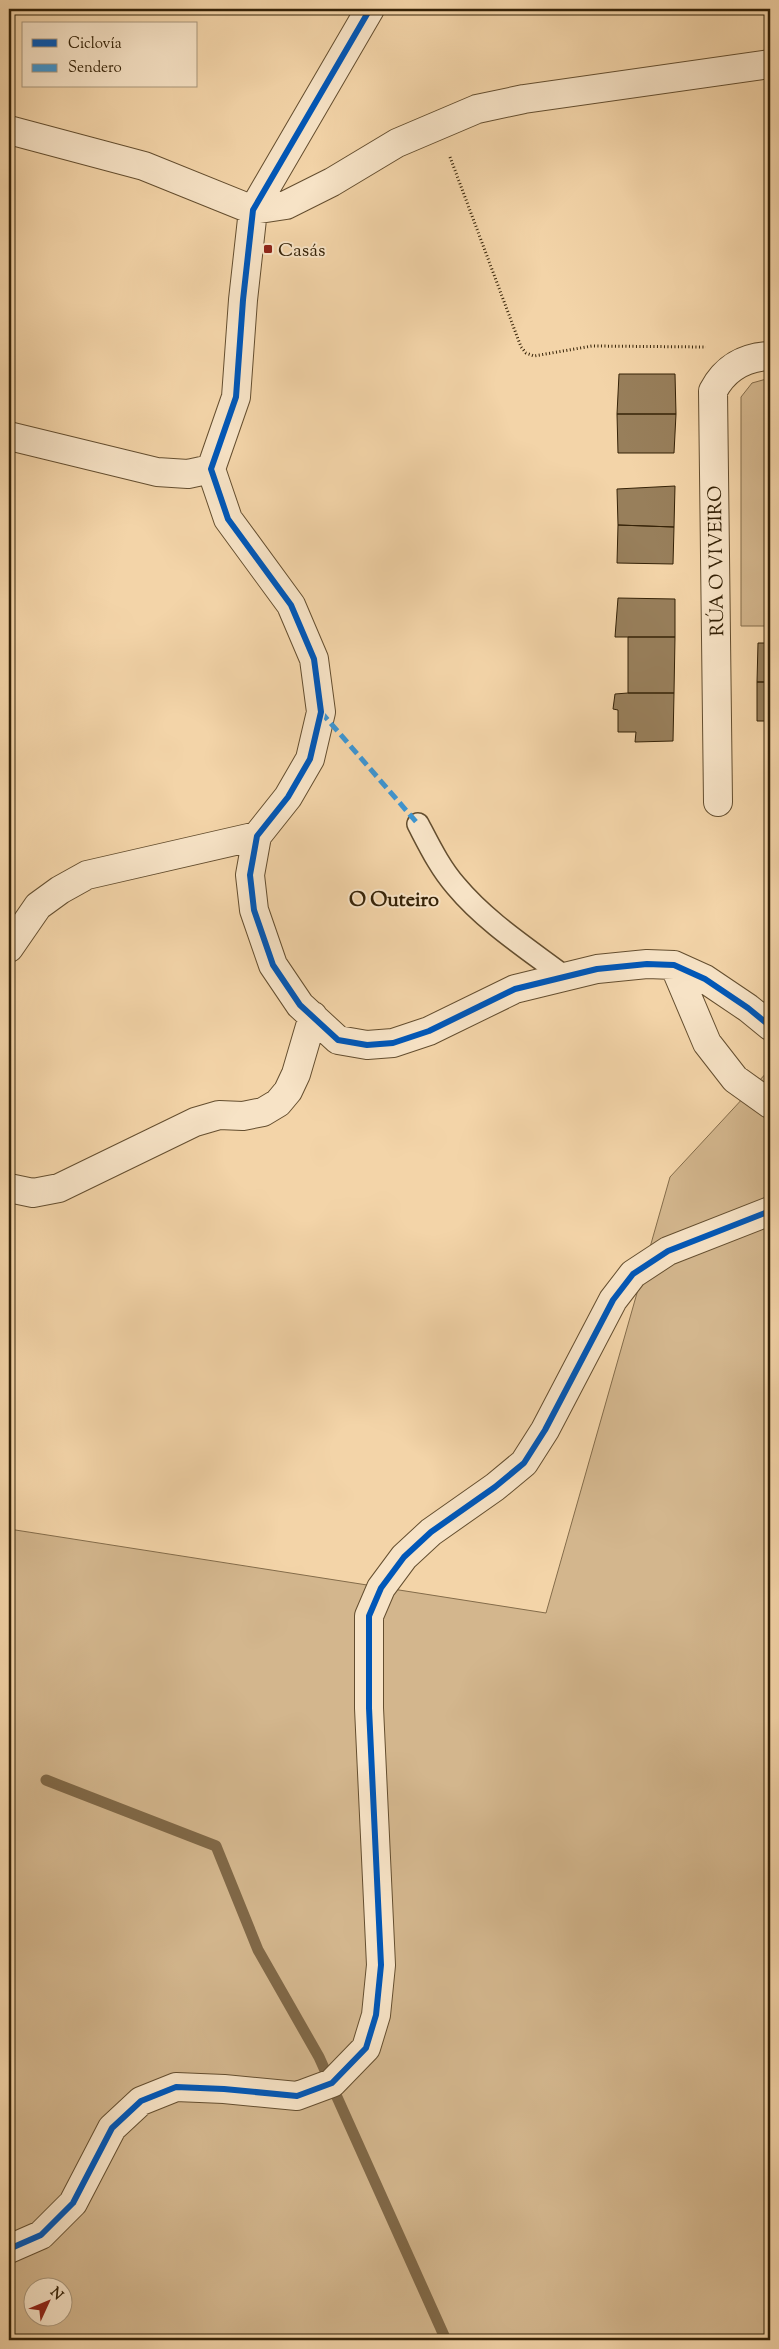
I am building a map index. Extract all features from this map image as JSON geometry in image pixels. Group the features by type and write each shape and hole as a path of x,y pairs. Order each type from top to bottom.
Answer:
{"street":[{"path":"370,9 253,210 243,300 236,397 211,468 228,519 291,605 314,659 321,712 310,759 288,797 257,836 250,875 254,910 273,965 300,1005 338,1040 367,1045 393,1043 429,1032 515,989 597,969 646,964 674,965 705,979 748,1008 770,1026"},
{"path":"9,130 144,166 253,210 286,205 332,182 397,143 477,109 524,99 770,64"},
{"name":"RÚA O VIVEIRO","path":"718,802 713,391 728,372 741,362 755,356 770,356"},
{"path":"9,436 157,472 188,474 211,468"},
{"path":"9,948 38,906 60,890 86,875 257,836"},
{"path":"674,965 707,1043 735,1079 770,1104"},
{"path":"9,1188 34,1193 59,1188 195,1122 219,1115 243,1116 263,1112 278,1103 288,1091 296,1074 313,1016"},
{"path":"9,2250 41,2235 73,2203 112,2128 141,2101 176,2087 224,2089 297,2096 332,2082 366,2048 376,2015 381,1965 369,1708 369,1616 381,1588 404,1557 431,1532 495,1487 524,1463 545,1430 613,1300 633,1274 668,1251 770,1211"}],"lane":[{"path":"418,824 436,858 456,886 487,916 565,977"}],"path":[{"path":"438,124 521,348 526,353 534,356 592,346 713,347 728,372"}],"shaded area":[{"path":"770,378 770,626 741,626 741,397 752,383"},
{"path":"770,1069 770,2340 9,2340 9,1529 546,1613 670,1177"}],"building":[{"path":"619,374 675,374 676,414 617,414"},
{"path":"617,414 676,414 674,453 618,453"},
{"path":"675,486 674,527 618,525 617,489"},
{"path":"618,525 674,527 673,564 617,563"},
{"path":"618,598 675,599 675,637 615,637"},
{"path":"628,637 675,637 674,693 628,693"},
{"path":"758,643 770,643 770,682 757,682"},
{"path":"757,682 770,682 770,721 757,721"},
{"path":"674,693 673,741 635,742 636,732 618,732 618,710 613,709 615,694"}],"waterway":[{"path":"46,1780 216,1846 258,1950 319,2057 446,2340"}],"marked path":[{"path":"321,712 418,824"}],"cycle path":[{"path":"370,9 253,210 243,300 236,397 211,469 228,519 291,605 314,659 321,712 310,759 288,797 257,836 250,875 254,910 273,965 300,1005 338,1040 367,1045 393,1043 429,1031 515,989 597,969 647,964 674,965 705,979 748,1008 770,1026"},
{"path":"9,2249 41,2235 73,2203 112,2128 141,2101 176,2087 224,2089 297,2096 332,2083 366,2048 376,2015 381,1965 369,1708 369,1616 381,1588 404,1557 431,1532 495,1487 524,1463 545,1430 613,1300 633,1274 668,1251 770,1211"}],"place":[{"name":"Casás","path":"268,249"}],"district":[{"name":"O Outeiro","path":"394,899"}]}
